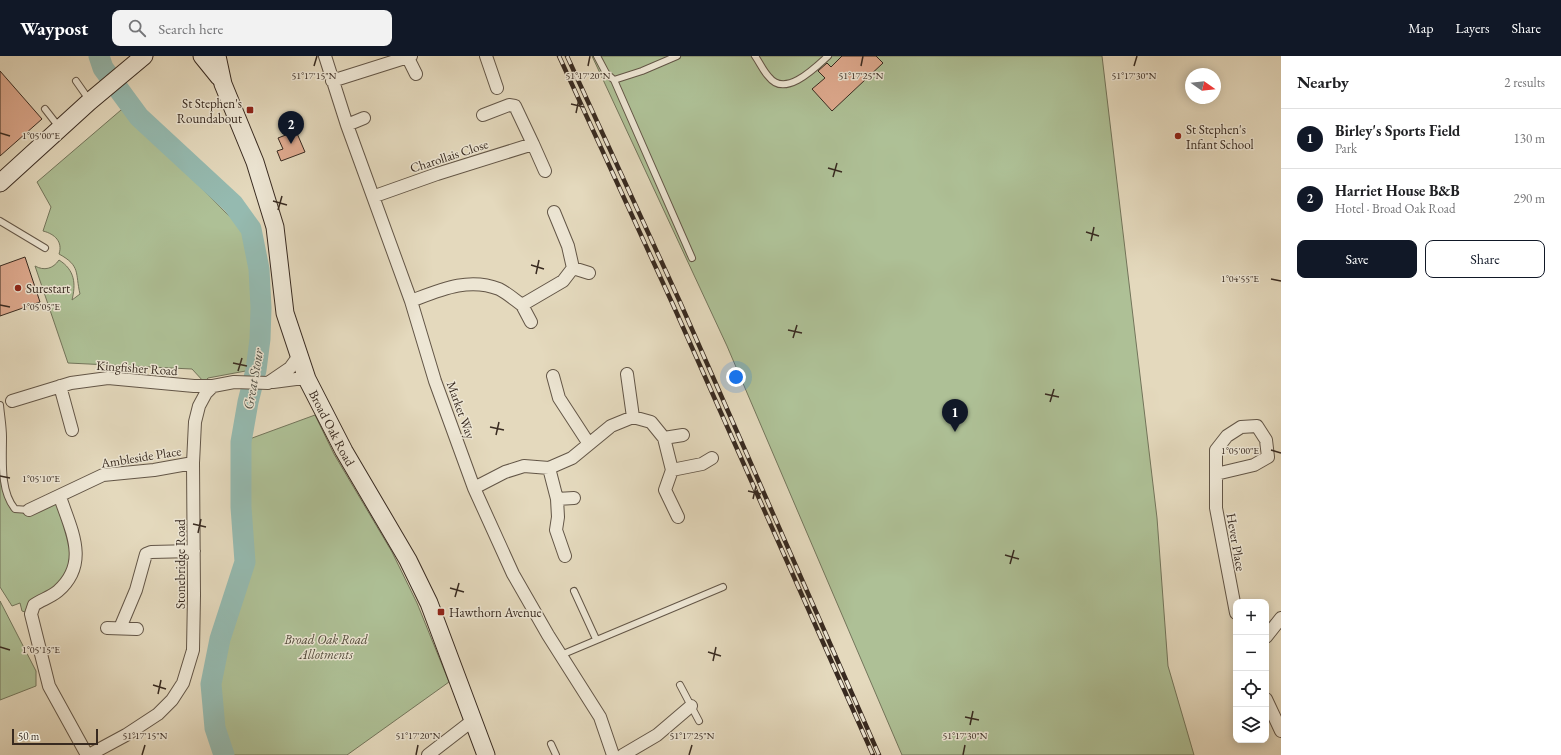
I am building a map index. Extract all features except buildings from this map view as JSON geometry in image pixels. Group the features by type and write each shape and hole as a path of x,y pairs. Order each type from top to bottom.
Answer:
{"street":[{"name":"Broad Oak Road","path":"202,56 223,84"},
{"name":"Broad Oak Road","path":"217,56 223,84 255,162 275,227 285,313 298,357 307,380 344,451 408,560 428,603 486,755"},
{"name":"Market Way","path":"325,56 347,125 375,196 412,300 435,380 474,488 514,574 548,635 600,717 613,755"},
{"path":"486,56 497,88"},
{"path":"0,183 125,71 144,57"},
{"path":"332,81 408,57 416,74"},
{"path":"484,115 509,105 515,106 545,171"},
{"path":"347,125 364,118"},
{"name":"Charollais Close","path":"375,196 437,174 533,144"},
{"path":"522,304 564,281 573,268 568,246 554,212"},
{"path":"573,268 589,273"},
{"path":"412,300 457,285 481,284 500,290 522,304 531,322"},
{"path":"269,383 290,368 298,357"},
{"path":"627,374 633,417"},
{"path":"553,376 559,398 589,444"},
{"name":"Kingfisher Road","path":"12,401 60,386 87,380 108,378 163,384 213,386"},
{"path":"213,386 234,382 269,383 296,379 307,380"},
{"path":"60,386 72,430"},
{"name":"Stonebridge Road","path":"88,755 126,735 158,714 172,700 183,683 193,650 193,463 196,414 206,393 213,386"},
{"path":"474,488 505,472 524,466 549,468 572,458 611,426 633,417 651,422 664,438 672,470 665,490 678,517"},
{"name":"Hever Place","path":"1216,474 1254,465 1268,457 1266,440 1257,426 1241,427 1227,436 1216,450 1216,474 1216,508 1233,599"},
{"path":"664,438 683,435"},
{"path":"672,470 702,464 712,458"},
{"name":"Ambleside Place","path":"28,510 60,497 103,475 154,470 193,463"},
{"path":"549,468 557,499 558,516 556,530 564,556"},
{"path":"60,497 74,536 76,561 73,572 67,582 56,592 34,605 27,613 49,686 88,755"},
{"path":"557,499 574,498"},
{"path":"120,628 136,590 143,559 146,554 151,552 194,551"},
{"path":"1268,635 1281,618"},
{"path":"107,628 137,629"},
{"path":"1269,705 1281,731"},
{"path":"623,755 657,735 691,706"},
{"path":"428,755 472,721"}],"lane":[{"path":"597,56 606,73 614,80 692,258"},
{"path":"614,80 642,71 677,56"},
{"path":"755,56 769,78 778,83 792,82 804,77 828,56"},
{"path":"76,81 91,101"},
{"path":"45,109 60,128"},
{"path":"0,221 45,248"},
{"path":"0,405 3,436 2,466 4,490 10,504 15,509 28,510"},
{"path":"561,655 596,639 723,587"},
{"path":"574,591 596,639"},
{"path":"680,685 699,721"},
{"path":"551,744 556,755"}],"green space":[{"path":"592,56 1102,56 1157,518 1168,666 1194,755 902,755 727,346"},
{"path":"121,110 151,137 238,225 250,246 255,288 251,370 208,378 204,382 192,369 68,363 35,266 45,269 51,267 59,260 64,264 68,268 73,278 74,288 72,300 80,294 77,275 71,262 59,254 60,246 57,239 51,234 43,231 51,207 37,182"},
{"path":"0,405 4,490 15,509 60,497 66,516 73,572 31,614 22,611 20,603 12,606 0,587"},
{"name":"Broad Oak Road Allotments","path":"315,415 334,454 392,552 417,603 449,682 347,755 226,755 219,728 214,684 223,639 247,561 244,441"},
{"path":"0,601 36,671 36,686 0,700"}],"waterway":[{"name":"Great Stour","path":"99,56 103,68 139,117 233,204 251,229 259,269 261,308 260,339 256,370 248,402 241,442 241,507 245,562 220,639 211,684 215,728 224,755"}],"railway":[{"path":"559,56 674,307 873,755"},
{"path":"567,56 680,302 879,755"}],"place":[{"name":"St Stephen's Roundabout","path":"250,110"},
{"name":"St Stephen's Infant School","path":"1178,136"},
{"name":"Harriet House B&B","path":"291,144"},
{"name":"Surestart","path":"18,288"},
{"name":"Birley's Sports Field","path":"955,432"},
{"name":"Hawthorn Avenue","path":"441,612"}]}
